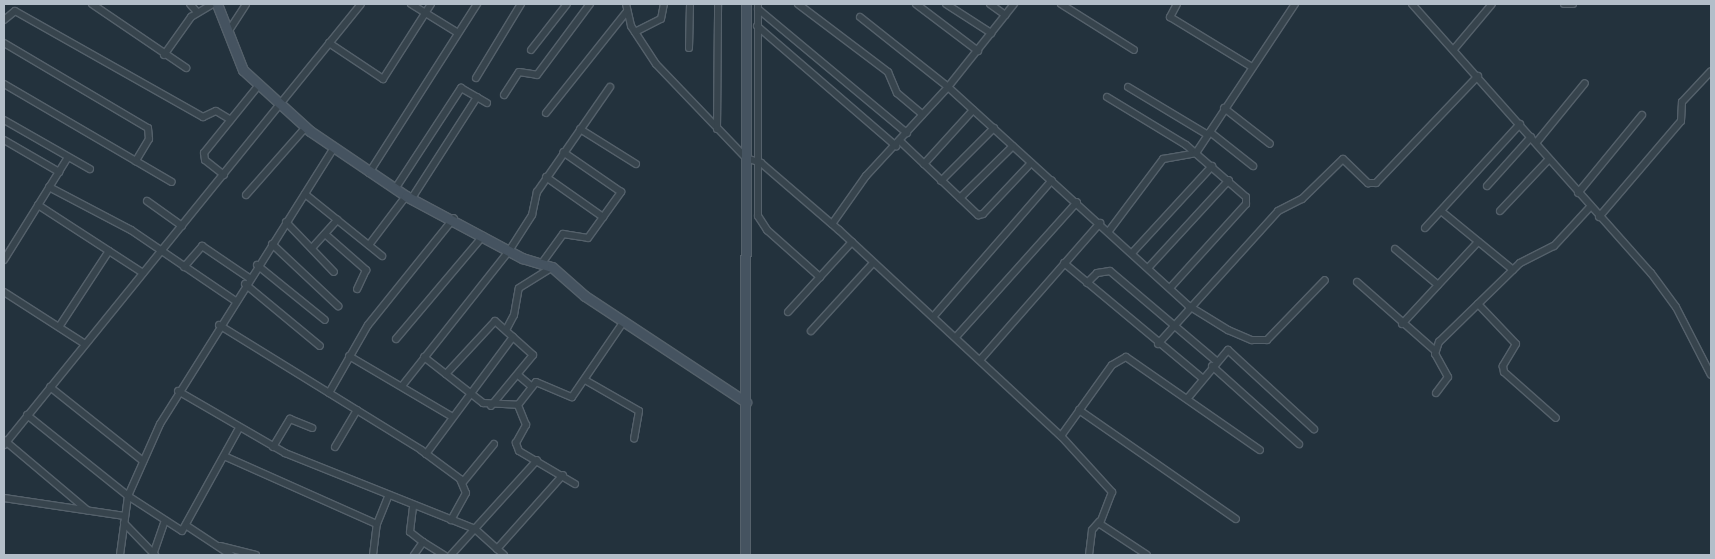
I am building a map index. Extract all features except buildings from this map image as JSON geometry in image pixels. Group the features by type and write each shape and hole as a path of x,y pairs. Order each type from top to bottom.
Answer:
{"street":[{"path":"92,4 164,55 186,68"},
{"path":"190,4 197,12"},
{"path":"164,55 197,12 213,4"},
{"path":"217,4 243,70 258,86 306,127 395,190 454,218 509,251 552,267 585,296 746,402"},
{"path":"228,32 246,4"},
{"path":"88,510 4,442 224,175 361,4"},
{"path":"411,4 458,33"},
{"path":"329,43 384,79 431,4"},
{"path":"369,172 477,4"},
{"path":"476,78 521,4"},
{"path":"531,50 567,4"},
{"path":"504,95 519,72 536,75 590,4"},
{"path":"635,32 661,19 664,4"},
{"path":"689,48 690,4"},
{"path":"717,129 718,4"},
{"path":"746,4 754,161 760,220 820,277"},
{"path":"798,4 888,72 897,93 922,114"},
{"path":"916,4 978,51"},
{"path":"946,4 991,33"},
{"path":"990,4 1006,14"},
{"path":"832,224 862,180 948,87 1014,4"},
{"path":"1061,4 1134,50"},
{"path":"1177,4 1170,18 1252,67"},
{"path":"1109,231 1166,157 1196,153 1224,108 1296,4"},
{"path":"1412,4 1455,48 1676,307 1711,375"},
{"path":"1455,48 1492,4"},
{"path":"1564,4 1572,4"},
{"path":"758,6 907,133"},
{"path":"745,555 746,402 758,6"},
{"path":"626,7 635,32 656,64 717,129 832,224 981,359 1061,436 1112,492 1099,522 1092,530 1089,555"},
{"path":"546,113 626,7"},
{"path":"4,20 15,10 203,117 216,110 231,120"},
{"path":"860,17 948,87 1133,252 1189,306 1228,330 1260,342 1274,335 1326,280"},
{"path":"757,26 924,164 978,215 983,214 1031,163"},
{"path":"4,44 148,128 149,138 136,161"},
{"path":"1599,217 1681,122 1682,102 1711,70"},
{"path":"1158,344 1189,306 1266,222 1302,198 1339,160 1347,159 1365,180 1376,183 1478,76"},
{"path":"1536,143 1585,83"},
{"path":"4,84 172,182"},
{"path":"224,175 203,156 258,86"},
{"path":"402,386 509,251 532,215 534,197 546,177 610,87"},
{"path":"1128,87 1209,133 1253,166"},
{"path":"395,190 460,90 477,96 487,103"},
{"path":"369,245 409,197 477,96"},
{"path":"1107,97 1196,153 1244,194 1246,204 1170,288"},
{"path":"1224,108 1270,144"},
{"path":"924,164 973,110"},
{"path":"1578,193 1642,115"},
{"path":"4,120 90,169"},
{"path":"1425,228 1520,124"},
{"path":"246,195 306,127"},
{"path":"941,181 994,128"},
{"path":"580,129 636,164"},
{"path":"1487,186 1531,137"},
{"path":"4,140 58,172"},
{"path":"960,198 1013,146"},
{"path":"120,555 128,496 142,461 178,391 234,300 334,148"},
{"path":"542,263 563,234 588,238 621,190 563,152"},
{"path":"4,260 68,157"},
{"path":"1500,211 1549,159"},
{"path":"1133,252 1212,166"},
{"path":"546,177 603,216"},
{"path":"933,317 1052,180"},
{"path":"1149,267 1228,180"},
{"path":"49,187 101,213 234,300"},
{"path":"305,194 382,256"},
{"path":"147,201 182,226"},
{"path":"956,337 1077,202"},
{"path":"38,205 143,273"},
{"path":"1434,350 1512,270 1554,246 1590,207"},
{"path":"1440,212 1512,270"},
{"path":"329,393 368,325 454,218"},
{"path":"312,248 337,220"},
{"path":"286,222 334,272"},
{"path":"981,359 1100,223"},
{"path":"325,234 366,270 357,289"},
{"path":"396,339 483,236"},
{"path":"788,312 852,242"},
{"path":"1402,324 1478,242"},
{"path":"272,244 338,306"},
{"path":"184,267 202,246 247,281 320,346"},
{"path":"1395,249 1438,285"},
{"path":"59,327 109,251"},
{"path":"811,332 873,263"},
{"path":"1064,263 1158,344 1202,378"},
{"path":"258,265 325,320"},
{"path":"506,330 519,288 552,267"},
{"path":"1087,283 1107,270 1174,325 1299,444"},
{"path":"1357,282 1402,324 1434,350 1448,372 1436,393"},
{"path":"4,292 85,344"},
{"path":"1478,304 1516,344 1503,366 1504,372 1556,418"},
{"path":"518,405 531,386 538,382 572,397 624,321"},
{"path":"446,374 491,322 506,330 533,355 491,406"},
{"path":"219,325 426,454 463,482 466,493 451,520"},
{"path":"426,454 451,416 513,337"},
{"path":"1187,399 1214,363 1226,350 1231,351 1314,429"},
{"path":"349,356 451,416"},
{"path":"424,357 491,406 518,405"},
{"path":"1061,436 1121,357 1133,360 1260,450"},
{"path":"518,375 531,386"},
{"path":"585,380 639,411 634,439"},
{"path":"50,387 142,461"},
{"path":"178,391 273,448 330,468 388,497 475,529 504,555"},
{"path":"518,405 526,425 517,447 575,484"},
{"path":"335,447 357,410"},
{"path":"1079,410 1236,519"},
{"path":"27,415 128,496 182,531 187,526 239,428"},
{"path":"273,448 290,418 312,428"},
{"path":"463,482 494,444"},
{"path":"224,456 377,524"},
{"path":"451,555 537,460"},
{"path":"497,549 563,475"},
{"path":"373,555 377,524 388,497"},
{"path":"4,498 88,510 125,519 154,555"},
{"path":"413,507 410,532 444,555"},
{"path":"154,555 165,521"},
{"path":"1099,522 1147,555"},
{"path":"187,526 231,555"},
{"path":"414,555 423,542"},
{"path":"220,546 256,555"}]}
